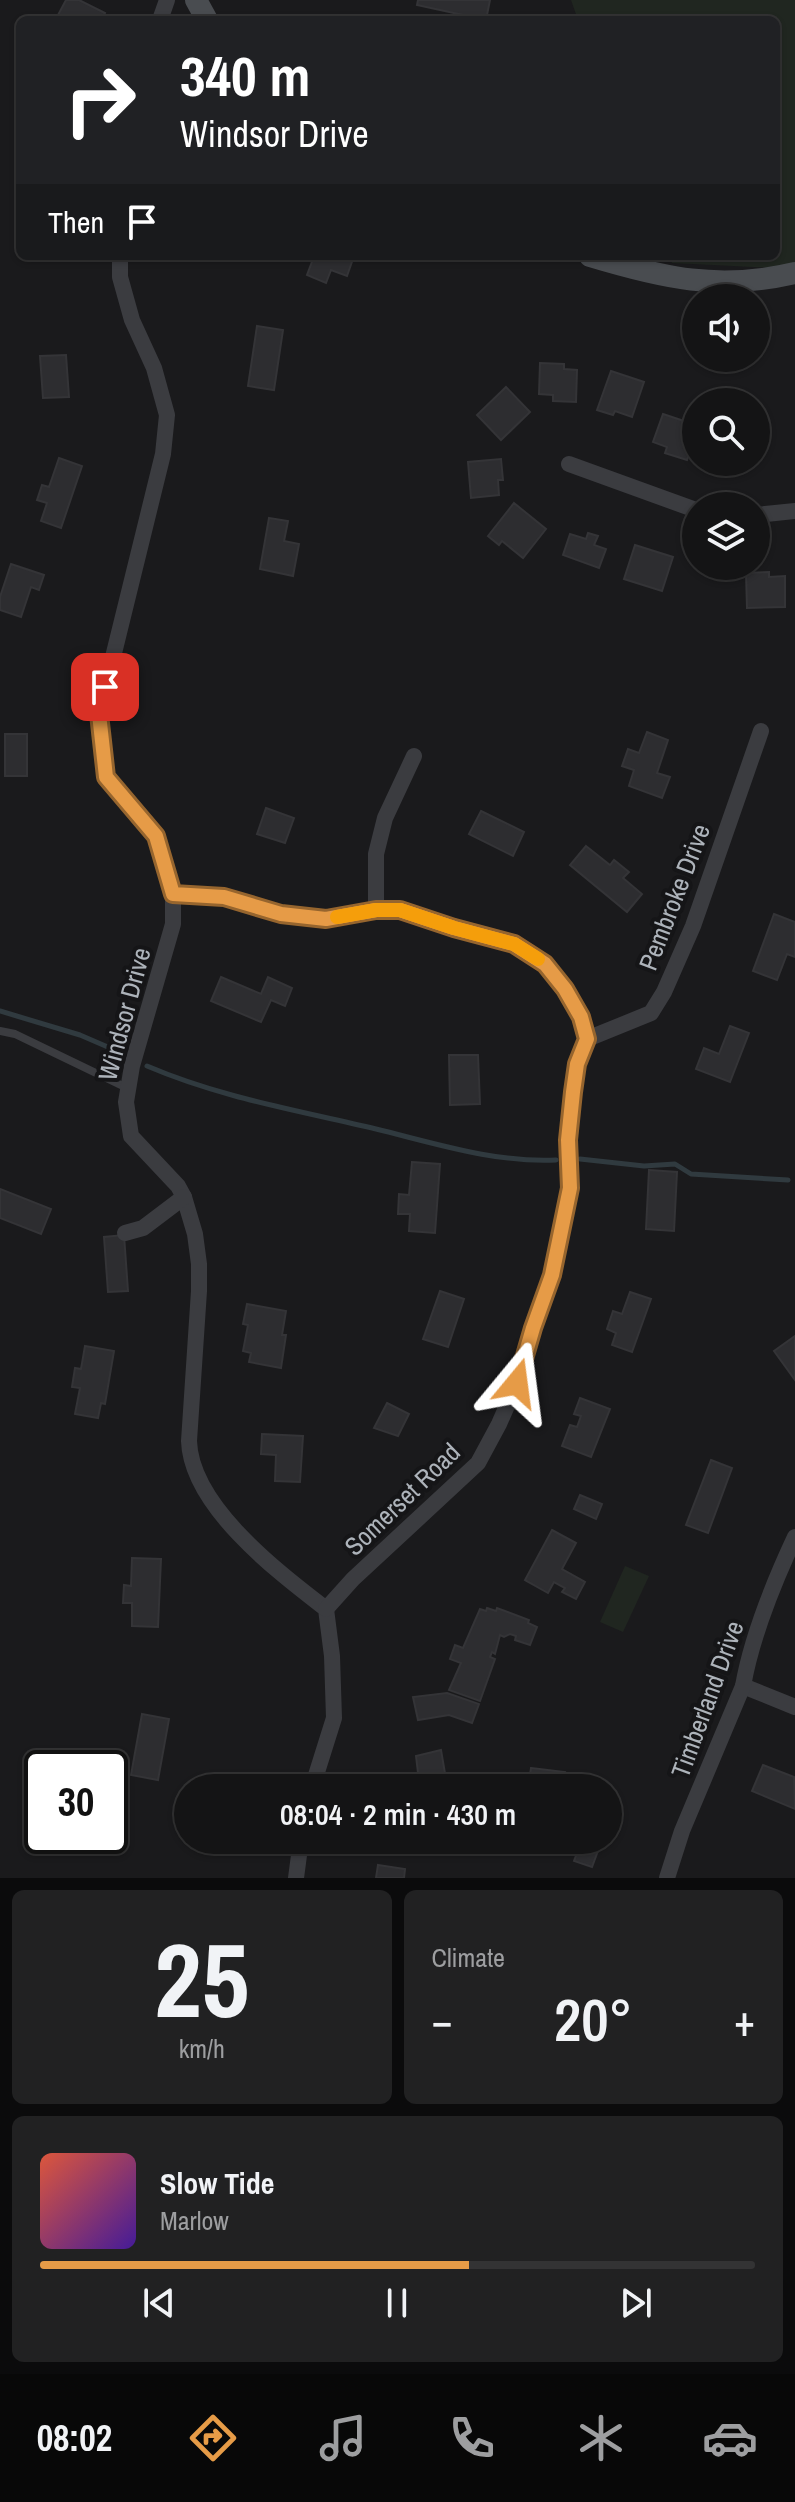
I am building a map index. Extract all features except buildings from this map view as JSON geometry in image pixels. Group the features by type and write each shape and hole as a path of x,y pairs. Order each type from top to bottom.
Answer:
{"street":[{"name":"Windsor Drive","path":"120,260 120,277 132,320 154,368 167,415 163,454 99,714 106,777 156,836 173,894 173,924 132,1066 127,1123 131,1136 178,1186 195,1234 199,1264 189,1455 209,1496 229,1522 278,1573 326,1609"},
{"path":"606,260 708,283 761,281 795,273"},
{"path":"569,464 682,505"},
{"path":"770,514 795,511"},
{"name":"Pembroke Drive","path":"587,1039 651,1013 664,992 693,926 761,731"},
{"path":"376,910 376,854 385,818 414,756"},
{"path":"173,894 224,897 281,914 326,919 376,910 400,910 514,944 545,964 565,989 581,1017 587,1039"},
{"name":"Somerset Road","path":"326,1609 353,1579 478,1463 499,1424 517,1383 555,1261 570,1188 568,1140 577,1064 587,1039"},
{"path":"125,1233 143,1228 184,1197"},
{"name":"Timberland Drive","path":"667,1878 682,1831 743,1686 747,1664 781,1565 795,1537"},
{"path":"316,1774 334,1718 332,1656 326,1609"},
{"path":"743,1686 795,1707"},
{"path":"296,1878 299,1854"}],"lane":[{"path":"0,1031 15,1034 128,1088"}],"shaded area":[{"path":"571,0 795,0 795,269 672,263 671,260 780,260 780,16 577,16"},
{"path":"625,1566 649,1576 623,1632 600,1622"}],"waterway":[{"path":"0,1011 80,1035 124,1054"},
{"path":"147,1066 232,1095 442,1146 510,1158 556,1160"},
{"path":"580,1159 644,1166 675,1164 691,1174 788,1180"}],"slow traffic":[{"path":"337,917 376,910 400,910 514,944 538,959"}],"route":[{"path":"105,687 99,714 106,777 156,836 173,894 224,897 281,914 326,919 376,910 400,910 514,944 545,964 565,989 581,1017 587,1039 577,1064 573,1092 568,1140 570,1188 552,1275 517,1383"}]}
